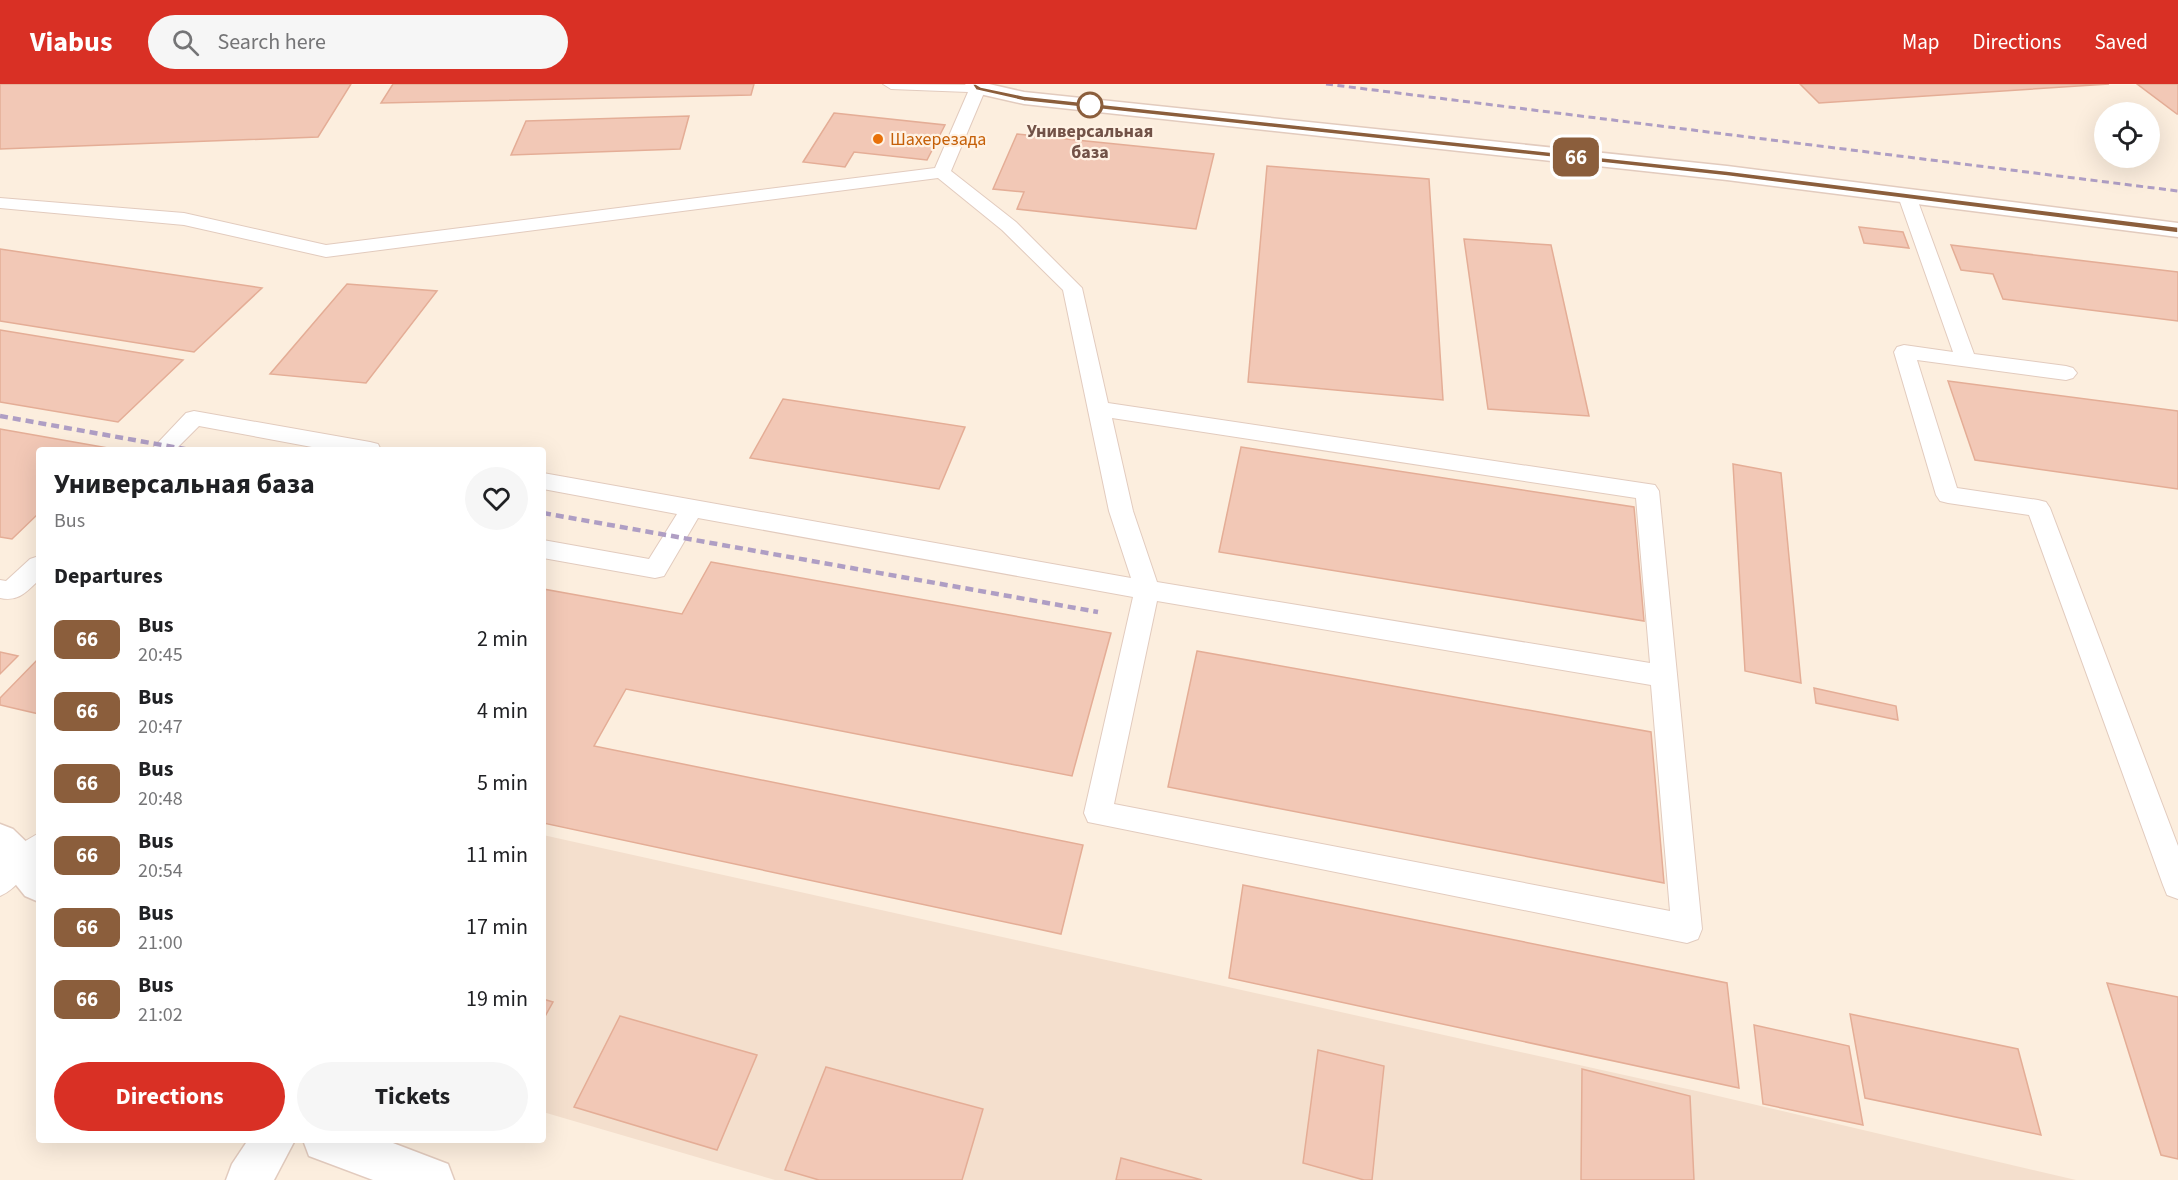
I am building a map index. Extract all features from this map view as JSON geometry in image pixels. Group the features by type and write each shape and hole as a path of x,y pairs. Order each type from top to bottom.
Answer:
{"street":[{"path":"977,86 1024,98 1727,173 2178,230"},
{"path":"248,1180 271,1143"},
{"path":"334,1143 432,1180"}],"lane":[{"path":"891,84 977,86 942,172"},
{"path":"0,202 184,219 326,252 942,172 1009,226 1072,288 1121,512 1148,590 1098,813 1687,928 1647,491 1100,409"},
{"path":"1907,196 1966,360"},
{"path":"2066,374 1904,352 1948,495 2038,508 2178,885"},
{"path":"165,447 194,418 354,447"},
{"path":"546,482 1148,590 1664,676"},
{"path":"546,550 656,569 692,508"},
{"path":"0,589 11,591 36,568"}],"shaded area":[{"path":"546,836 1701,1092 2076,1180 775,1180 546,1113"}],"building":[{"path":"0,84 351,84 318,137 0,149"},
{"path":"393,84 754,84 751,95 381,103"},
{"path":"1800,84 2109,84 1819,103"},
{"path":"2137,84 2178,84 2178,114 2177,114"},
{"name":"Шахерезада","path":"834,113 945,125 927,160 854,152 845,167 803,162"},
{"path":"689,116 680,149 511,155 526,121"},
{"path":"1017,134 1214,154 1196,229 1017,209 1024,192 993,189"},
{"path":"1267,166 1429,179 1443,400 1248,382"},
{"path":"1859,227 1903,232 1909,248 1864,243"},
{"path":"1464,239 1551,245 1589,416 1488,409"},
{"path":"1951,245 2178,272 2178,321 2003,299 1993,274 1961,270"},
{"path":"0,249 262,288 194,352 0,321"},
{"path":"347,284 437,291 366,383 270,374"},
{"path":"0,330 183,360 118,422 0,402"},
{"path":"1948,381 2178,411 2178,489 1975,460"},
{"path":"783,399 965,427 939,489 750,458"},
{"path":"0,429 102,447 36,447 36,516 12,539 0,537"},
{"path":"1241,447 1634,507 1644,621 1219,552"},
{"path":"1733,464 1781,473 1801,683 1745,671"},
{"path":"711,562 1111,633 1072,776 626,689 594,746 1083,845 1061,934 546,824 546,590 682,614"},
{"path":"1197,651 1651,732 1664,883 1168,787"},
{"path":"0,652 18,656 0,674"},
{"path":"36,661 36,713 0,705 0,698"},
{"path":"1814,688 1896,706 1898,720 1816,703"},
{"path":"1243,885 1727,983 1739,1088 1229,978"},
{"path":"2107,983 2178,997 2178,1159 2161,1155"},
{"path":"546,1000 553,1002 546,1015"},
{"path":"1850,1014 2018,1049 2041,1135 1865,1098"},
{"path":"620,1016 757,1055 717,1150 574,1107"},
{"path":"1754,1025 1849,1046 1863,1125 1763,1104"},
{"path":"1318,1050 1384,1066 1372,1180 1364,1180 1303,1163"},
{"path":"826,1067 983,1109 962,1180 819,1180 785,1170"},
{"path":"1582,1069 1690,1096 1694,1180 1581,1180"},
{"path":"1121,1158 1202,1180 1116,1180"}],"railway":[{"path":"1326,84 2178,191"},
{"path":"0,416 173,447"},
{"path":"546,514 1098,612"}],"bus line":[{"name":"66","path":"976,84 978,88 1024,98 1727,173 2178,230"}],"place":[{"name":"Универсальная база","path":"1090,105"},
{"name":"Шахерезада","path":"878,139"}]}
